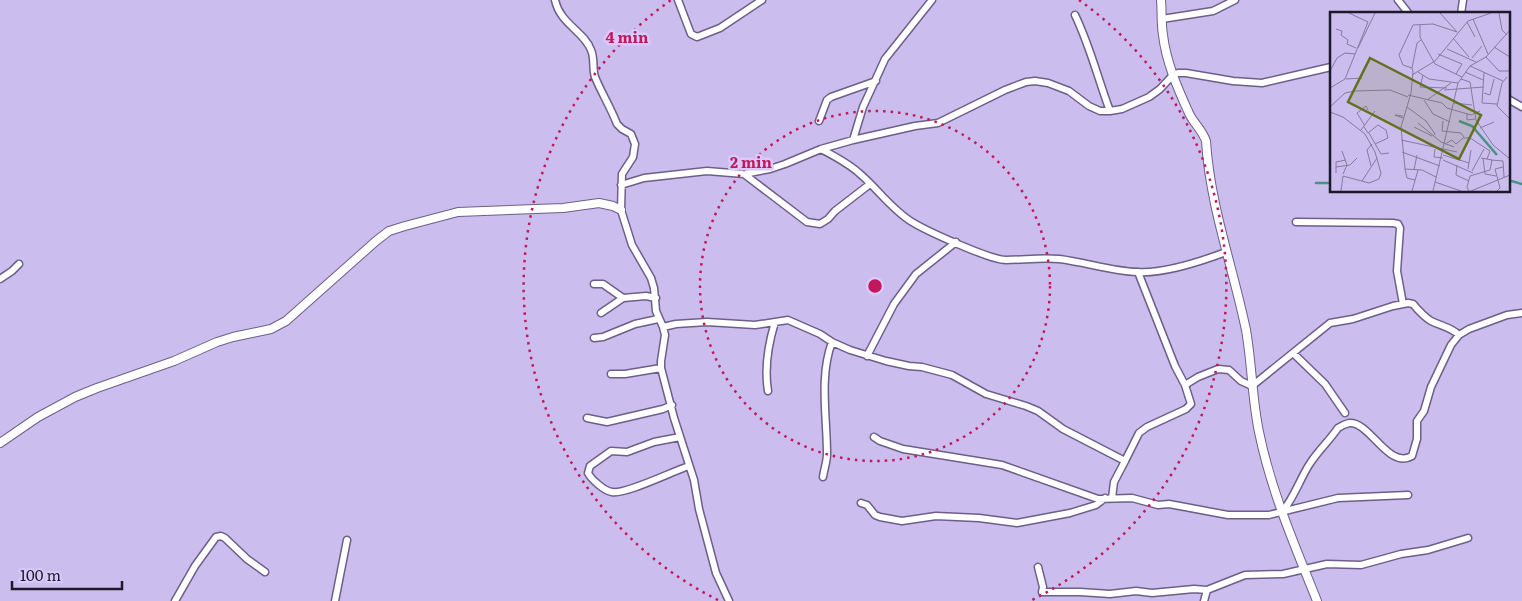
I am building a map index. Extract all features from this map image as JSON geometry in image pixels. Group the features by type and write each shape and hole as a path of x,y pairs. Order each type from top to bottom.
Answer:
{"street":[{"path":"555,0 561,14 570,26 587,42 592,51 596,77 617,124 631,134 635,144 633,157 622,174 621,210 632,245 651,278 656,298 658,319 663,327 665,336 661,368 694,480 699,509 716,573 729,601"},
{"path":"678,0 691,34 697,37 720,28 762,0"},
{"path":"853,140 862,107 885,59 932,0"},
{"path":"1161,0 1162,35 1173,76 1188,113 1206,141 1212,186 1246,331 1258,430 1264,457 1282,512 1317,601"},
{"path":"1162,20 1213,11 1235,0"},
{"path":"1398,0 1407,12"},
{"path":"1075,15 1100,76 1104,96 1110,111"},
{"path":"621,185 644,178 707,171 744,174 785,164 821,149 853,140 915,126 938,123 1010,88 1035,82 1048,83 1069,91 1089,106 1100,111 1110,111 1122,109 1150,97 1178,73 1262,83 1330,67"},
{"path":"819,122 827,100 831,97 876,81"},
{"path":"1510,100 1522,107"},
{"path":"821,149 859,173 887,202 909,220 924,229 992,257 1005,260 1026,258 1061,259 1096,267 1138,272 1193,263 1226,252"},
{"path":"744,174 807,222 820,224 870,184"},
{"path":"0,443 38,417 75,397 174,361 233,336 272,329 286,321 364,250 389,231 458,212 563,208 599,203 621,210"},
{"path":"1296,222 1398,224 1400,228 1397,271 1403,304"},
{"path":"867,356 894,304 916,274 956,242"},
{"path":"0,279 19,264"},
{"path":"861,503 867,505 880,517 902,521 936,516 979,518 1017,523 1070,513 1096,505 1108,498 1114,482 1140,434 1147,427 1186,409 1191,404 1185,385 1175,366 1138,272"},
{"path":"594,284 603,284 623,298"},
{"path":"601,313 623,298 646,296 656,298"},
{"path":"1252,386 1330,323 1353,319 1370,312 1403,304 1413,304 1422,315 1453,329 1459,335"},
{"path":"1282,512 1291,502 1313,458 1338,428 1343,425 1348,423 1354,424 1364,430 1384,449 1399,458 1408,459 1412,456 1417,439 1417,421 1424,411 1431,387 1451,344 1459,335 1489,321 1507,315 1522,313"},
{"path":"594,338 603,337 635,324 658,319"},
{"path":"663,327 676,324 707,322 742,325 788,320 820,334 832,342 867,356 909,366 922,366 952,374 986,394 1032,408 1063,429 1125,461"},
{"path":"768,391 766,378 767,352 776,322"},
{"path":"823,477 827,456 826,358 832,342"},
{"path":"1292,353 1325,384 1345,413"},
{"path":"611,374 625,374 661,368"},
{"path":"1185,385 1198,377 1218,369 1229,370 1241,381 1252,386"},
{"path":"587,418 607,422 663,409 672,405"},
{"path":"680,437 654,442 627,452 611,451 590,466 588,473 593,479 613,493 634,488 689,466"},
{"path":"874,437 903,449 1002,465 1098,499 1132,498 1228,516 1259,516 1338,498 1408,495"},
{"path":"175,601 195,566 216,537 221,536 225,538 265,572"},
{"path":"1038,567 1042,592 1110,594 1136,591 1152,593 1194,589 1207,590 1245,575 1283,574 1326,564 1361,565 1401,554 1428,550 1468,538"},
{"path":"335,601 347,540"},
{"path":"1204,601 1207,590"}],"waterway":[{"path":"1510,181 1522,184"},
{"path":"1316,183 1330,183"}]}
